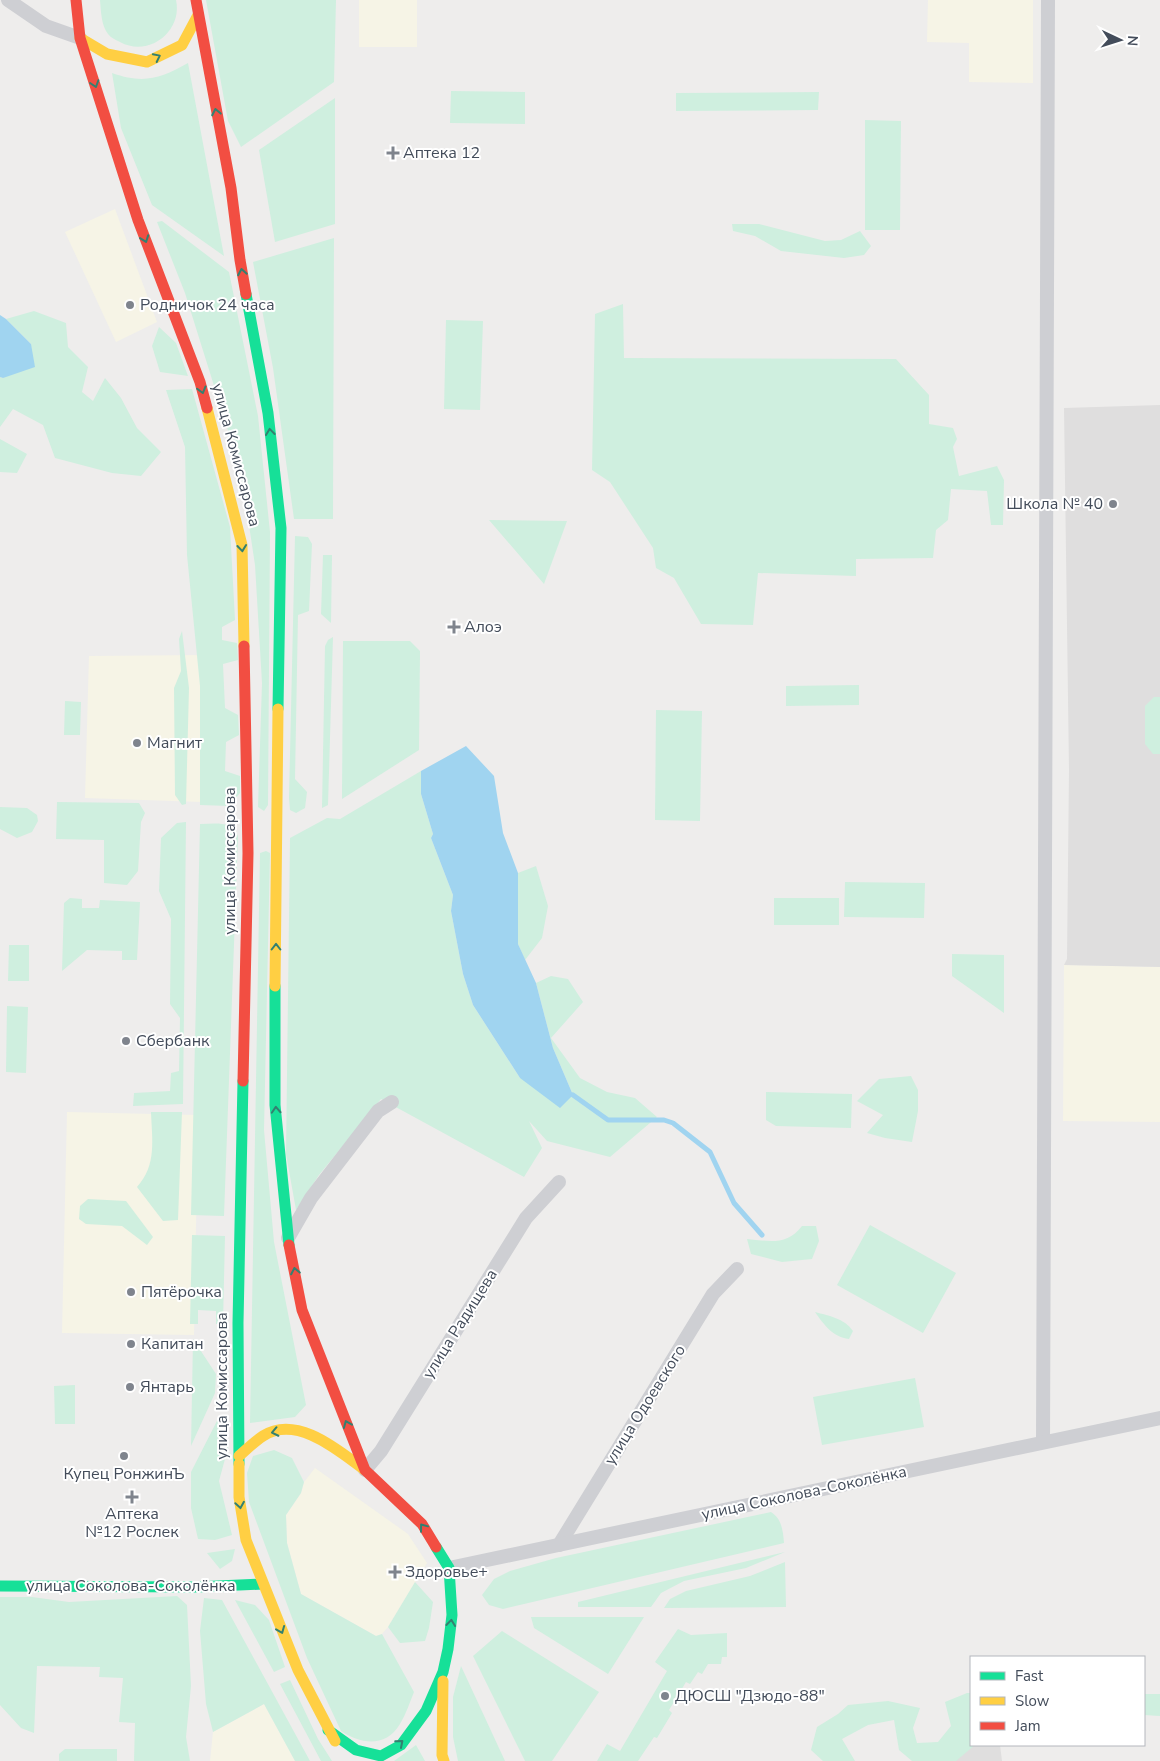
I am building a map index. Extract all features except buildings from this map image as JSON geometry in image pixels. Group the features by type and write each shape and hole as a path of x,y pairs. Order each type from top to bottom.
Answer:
{"main road":[{"name":"улица Комиссарова","path":"76,0 80,38 138,220 200,382 242,545 248,853 238,1324 239,1497 246,1540 298,1670 328,1730 349,1761"},
{"name":"улица Комиссарова","path":"196,0 231,188 240,260 268,414 280,528 275,1105 288,1238 302,1310 365,1470 422,1524 448,1568 452,1615 443,1672 426,1711 401,1745 381,1756 356,1750 328,1730"},
{"path":"80,38 107,54 147,62 182,45 198,15"},
{"path":"239,1456 264,1435 279,1430 301,1431 327,1442 365,1470"},
{"name":"улица Соколова-Соколёнка","path":"0,1586 196,1587 263,1584"},
{"name":"улица Комиссарова","path":"443,1672 442,1755 444,1761"}],"street":[{"path":"8,0 46,26 80,38"},
{"path":"1044,1442 1048,0"},
{"path":"288,1238 311,1198 378,1111 392,1102"},
{"name":"улица Радищева","path":"365,1470 381,1451 526,1218 559,1182"},
{"name":"улица Одоевского","path":"559,1545 713,1294 736,1269"},
{"name":"улица Соколова-Соколёнка","path":"448,1568 1160,1418"}],"shaded area":[{"path":"359,0 417,0 417,47 359,47"},
{"path":"928,0 1033,0 1033,83 969,82 969,43 927,42"},
{"path":"115,209 157,322 116,342 65,232"},
{"name":"Школа № 40","path":"1160,405 1160,967 1064,965 1067,959 1069,770 1064,408"},
{"path":"204,655 202,802 85,798 89,656"},
{"path":"1064,965 1160,967 1160,1122 1063,1121"},
{"path":"67,1112 198,1115 194,1335 62,1333"},
{"path":"315,1468 408,1534 427,1563 382,1634 376,1636 301,1594 287,1543 286,1515 301,1493 304,1482"},
{"path":"264,1704 295,1761 210,1761 213,1732"},
{"path":"970,1745 1000,1746 1002,1761 936,1761"}],"green space":[{"path":"100,0 176,0 177,11 174,22 162,39 142,47 131,46 115,40 108,34 103,22"},
{"path":"206,0 336,0 334,82 241,147 228,121"},
{"path":"188,63 224,256 152,205 121,128 112,73 133,78 151,78 169,73"},
{"path":"451,91 525,92 525,124 450,123"},
{"path":"819,92 818,110 676,111 676,93"},
{"path":"335,98 335,224 275,242 259,150"},
{"path":"865,120 901,121 900,230 865,230"},
{"path":"162,221 229,272 258,416 270,532 268,805 264,811 258,807 262,683 255,565 241,472 185,293 157,222"},
{"path":"732,224 759,224 825,241 841,240 860,231 871,246 864,255 844,258 781,251 755,236 733,231"},
{"path":"334,238 333,519 294,519 273,368 253,262"},
{"path":"623,304 624,358 896,359 929,395 929,424 953,428 957,439 953,447 959,476 997,466 1004,480 1003,525 991,525 987,491 951,489 948,520 936,530 933,558 856,559 856,576 758,573 753,625 701,624 674,578 656,568 653,548 610,482 592,470 595,314"},
{"path":"34,311 66,323 68,347 88,367 82,392 93,401 105,378 121,398 137,428 161,452 141,476 112,473 55,458 43,425 13,409 0,427 0,377 3,378 31,344 6,319"},
{"path":"446,320 483,321 480,410 444,409"},
{"path":"159,327 176,343 188,376 160,372 152,346"},
{"path":"192,389 230,527 235,620 222,627 222,640 237,643 238,660 223,664 225,708 238,715 239,735 226,742 225,771 240,776 240,793 229,806 200,805 200,686 187,555 185,447 166,390"},
{"path":"0,439 27,454 17,473 0,472"},
{"path":"489,520 567,521 544,584"},
{"path":"295,536 308,537 312,544 309,611 298,615 295,779 307,792 305,808 296,813 290,810 289,798"},
{"path":"323,555 332,555 331,623 321,614"},
{"path":"182,631 189,688 186,804 182,805 175,795 174,688 181,671 179,639"},
{"path":"333,637 328,805 322,808 325,646 328,640"},
{"path":"343,641 410,641 420,651 419,750 342,799"},
{"path":"859,685 859,705 786,706 786,686"},
{"path":"1154,697 1160,697 1160,754 1153,754 1145,744 1145,706"},
{"path":"65,701 81,702 80,735 64,735"},
{"path":"656,710 702,711 700,821 655,820"},
{"path":"421,771 421,794 433,834 431,838 453,895 451,911 463,974 473,1005 520,1078 573,1095 553,1048 536,983 551,976 568,979 583,1002 551,1038 580,1078 607,1092 635,1098 657,1117 610,1157 547,1141 529,1121 542,1148 524,1177 381,1099 319,1175 296,1210 286,1154 290,838 327,818 340,819"},
{"path":"57,802 139,803 145,813 141,822 138,871 127,885 104,883 104,840 56,839"},
{"path":"0,807 27,808 37,815 38,821 32,832 17,838 0,829"},
{"path":"186,822 183,1104 133,1106 134,1093 170,1091 171,1073 179,1071 180,1018 170,1004 171,919 159,891 161,838 177,823"},
{"path":"200,824 227,825 238,836 224,1216 191,1215"},
{"path":"266,851 270,853 264,1130 274,1242 306,1405 295,1417 250,1423 260,853"},
{"path":"536,866 548,906 542,938 525,960 518,944 518,873"},
{"path":"845,882 925,883 924,918 844,917"},
{"path":"70,898 82,899 82,908 99,908 100,900 140,902 137,960 122,960 122,951 87,950 62,971 64,903"},
{"path":"774,898 839,898 839,925 774,925"},
{"path":"9,945 29,945 29,981 8,981"},
{"path":"952,954 1004,955 1004,1013 952,976"},
{"path":"7,1006 28,1007 26,1073 6,1072"},
{"path":"911,1076 918,1090 918,1111 912,1142 867,1133 883,1115 857,1101 879,1079"},
{"path":"766,1092 852,1094 851,1128 776,1126 766,1120"},
{"path":"151,1112 182,1112 178,1220 163,1221 137,1187 148,1170 152,1152"},
{"path":"88,1199 126,1201 153,1237 147,1245 122,1226 86,1224 79,1219 80,1206"},
{"path":"870,1225 956,1273 923,1333 837,1285"},
{"path":"802,1226 816,1226 819,1241 812,1259 782,1262 751,1254 747,1239 777,1241 790,1237"},
{"path":"192,1235 225,1236 223,1324 216,1324 216,1311 198,1310 198,1324 190,1324"},
{"path":"815,1312 836,1318 845,1323 853,1331 849,1339 838,1336 825,1326"},
{"path":"193,1339 216,1374 215,1393 191,1446"},
{"path":"915,1378 924,1427 822,1445 813,1397"},
{"path":"75,1385 75,1424 55,1424 54,1386"},
{"path":"219,1417 225,1417 228,1448 219,1481 232,1535 215,1540 198,1539 191,1508 191,1472"},
{"path":"274,1450 292,1458 304,1482 301,1493 286,1515 287,1543 301,1594 376,1636 382,1634 414,1692 400,1724 388,1737 380,1740 364,1741 341,1731 307,1658 249,1502 247,1473 253,1456"},
{"path":"771,1512 780,1522 784,1543 503,1609 489,1605 482,1595 494,1579 510,1571 556,1558"},
{"path":"235,1549 232,1561 220,1569 207,1553"},
{"path":"785,1552 746,1568 684,1581 661,1593 651,1607 578,1607 578,1602"},
{"path":"785,1562 786,1607 664,1608 670,1599 686,1591 750,1576"},
{"path":"415,1582 433,1602 429,1628 425,1641 400,1643 388,1627"},
{"path":"177,1596 187,1605 191,1686 186,1737 190,1761 134,1761 135,1723 119,1722 123,1678 99,1677 100,1667 37,1666 34,1733 21,1728 0,1705 0,1597 32,1597 69,1602"},
{"path":"204,1598 222,1600 310,1761 295,1761 264,1704 213,1732 206,1704 200,1631"},
{"path":"235,1600 255,1605 269,1620 285,1667 274,1672"},
{"path":"531,1617 644,1617 608,1674 534,1628"},
{"name":"ДЮСШ \"Дзюдо-88\"","path":"678,1629 691,1635 727,1633 727,1657 722,1657 721,1664 708,1664 702,1674 698,1672 690,1684 686,1682 669,1710 672,1713 657,1738 654,1737 638,1761 597,1761 607,1744 620,1751 667,1671 655,1662"},
{"path":"502,1631 599,1692 552,1761 525,1761 473,1656"},
{"path":"461,1666 505,1761 458,1761 453,1737 453,1697"},
{"path":"290,1680 318,1739 332,1761 321,1761 280,1684"},
{"path":"970,1693 970,1746 974,1746 956,1761 912,1761 899,1750 894,1720 868,1725 842,1739 855,1761 823,1761 811,1750 817,1727 838,1714 848,1705 888,1701 920,1708 913,1728 917,1743 938,1742 951,1726 945,1702"},
{"path":"1145,1694 1160,1694 1160,1716 1145,1715"},
{"path":"416,1745 425,1761 394,1761"},
{"path":"65,1749 117,1749 117,1761 59,1761 59,1754"}],"water":[{"path":"0,315 31,344 35,367 3,378 0,377"},
{"path":"466,746 494,776 503,833 518,873 518,944 536,983 553,1048 573,1095 560,1108 520,1078 473,1005 463,974 451,911 453,895 431,838 433,834 421,794 421,771"}],"waterway":[{"path":"573,1095 608,1120 664,1120 673,1123 710,1152 734,1203 762,1235"}],"traffic: fast":[{"path":"246,294 268,413 281,528 278,709"},
{"path":"275,986 275,1105 289,1245"},
{"path":"239,1464 238,1323 243,1081"},
{"path":"328,1730 356,1750 381,1756 401,1745 426,1711 443,1672 452,1615 449,1568 436,1547"},
{"path":"0,1586 196,1587 263,1584"}],"traffic: slow":[{"path":"80,38 107,54 147,62 182,45 198,15"},
{"path":"207,408 242,545 244,646"},
{"path":"275,986 278,709"},
{"path":"239,1456 263,1436 276,1430 290,1429 303,1432 330,1445 365,1470"},
{"path":"239,1464 239,1497 246,1540 298,1670 335,1741"},
{"path":"443,1681 442,1755 444,1761"}],"traffic: jam":[{"path":"76,0 80,38 138,220 200,382 207,408"},
{"path":"196,0 231,188 246,294"},
{"path":"243,1081 248,853 244,646"},
{"path":"289,1245 302,1310 365,1470 422,1524 436,1547"}],"place":[{"name":"Аптека 12","path":"393,153"},
{"name":"Родничок 24 часа","path":"130,305"},
{"name":"Школа № 40","path":"1113,504"},
{"name":"Алоэ","path":"454,627"},
{"name":"Магнит","path":"137,743"},
{"name":"Сбербанк","path":"126,1041"},
{"name":"Пятёрочка","path":"131,1292"},
{"name":"Капитан","path":"131,1344"},
{"name":"Янтарь","path":"130,1387"},
{"name":"Купец РонжинЪ","path":"124,1456"},
{"name":"Аптека №12 Рослек","path":"132,1497"},
{"name":"Здоровье+","path":"395,1572"},
{"name":"ДЮСШ \"Дзюдо-88\"","path":"665,1696"}]}
